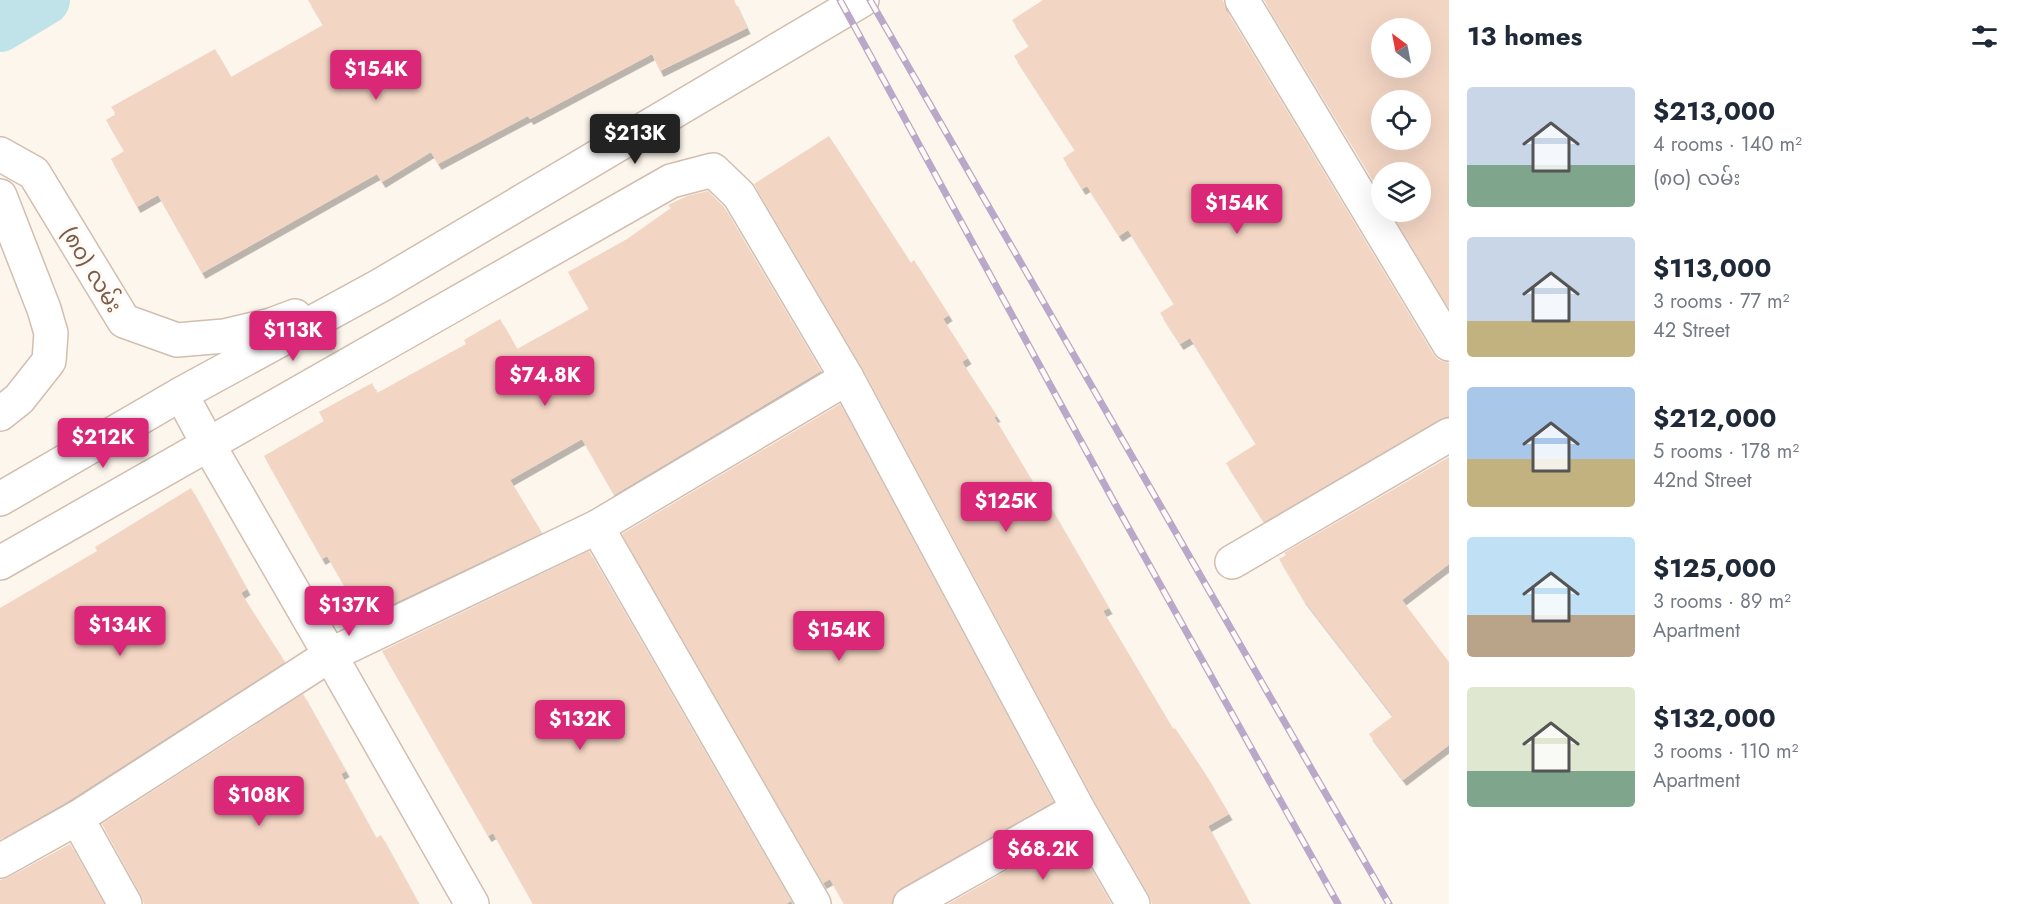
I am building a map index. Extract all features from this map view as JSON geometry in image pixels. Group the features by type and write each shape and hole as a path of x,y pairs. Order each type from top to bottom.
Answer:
{"street":[{"path":"0,499 181,394 381,285 862,0"},
{"path":"1242,0 1449,344"},
{"name":"(၈၀) လမ်း","path":"0,162 34,173 124,321 177,340 224,336 271,325 381,285"},
{"path":"0,563 670,181 713,170 739,195 847,378 1078,809 1133,904"},
{"path":"0,196 44,309 51,333 49,361 20,399 0,414"},
{"path":"0,861 77,819 330,655 597,527 847,378"},
{"path":"181,394 472,904"},
{"path":"1232,562 1449,435"},
{"path":"597,527 814,904"},
{"path":"910,904 1078,809"},
{"path":"77,819 125,904"}],"building":[{"path":"308,0 734,0 747,28 660,71 652,54 530,119 528,116 438,164 431,152 382,182 377,174 202,273 158,195 137,207 111,159 124,151 106,120 116,114 111,107 215,49 231,77 323,25"},
{"path":"1043,0 1223,0 1226,10 1433,354 1439,360 1449,363 1449,416 1440,419 1264,522 1226,463 1256,444 1190,338 1180,344 1160,313 1174,304 1128,230 1119,236 1087,186 1082,189 1063,158 1075,150 1014,56 1029,46 1012,20"},
{"path":"1264,0 1449,0 1449,308 1397,222 1431,222 1431,162 1371,162 1371,177"},
{"path":"829,136 911,263 914,260 949,315 943,319 968,358 962,362 997,416 994,417 1034,484 1036,482 1109,608 1103,611 1173,729 1175,728 1206,775 1229,814 1208,826 1250,904 1152,904 863,369 754,184"},
{"path":"708,191 724,207 821,371 614,495 582,439 510,480 542,533 363,618 327,556 322,559 264,456 324,421 319,412 372,383 377,393 466,344 464,340 500,319 517,349 589,309 568,272 627,239 671,208 668,205 687,196"},
{"path":"840,404 1053,802 901,888 894,895 891,904 844,904 830,879 823,883 622,534"},
{"path":"1449,457 1449,564 1402,600 1449,662 1449,745 1403,780 1369,734 1393,716 1303,599 1279,559 1286,555 1284,553"},
{"path":"191,488 247,589 241,593 285,662 67,802 0,840 0,608 97,551 95,547"},
{"path":"589,551 791,901 786,904 533,904 493,833 488,836 382,651"},
{"path":"303,694 346,771 341,774 376,838 381,835 419,904 144,904 102,824"},
{"path":"1071,834 1111,904 948,904"},
{"path":"70,844 104,904 0,904 0,880"}],"waterway":[{"path":"0,27 45,0"}],"railway":[{"path":"840,0 1113,500 1338,904"},
{"path":"870,0 1389,904"}]}
